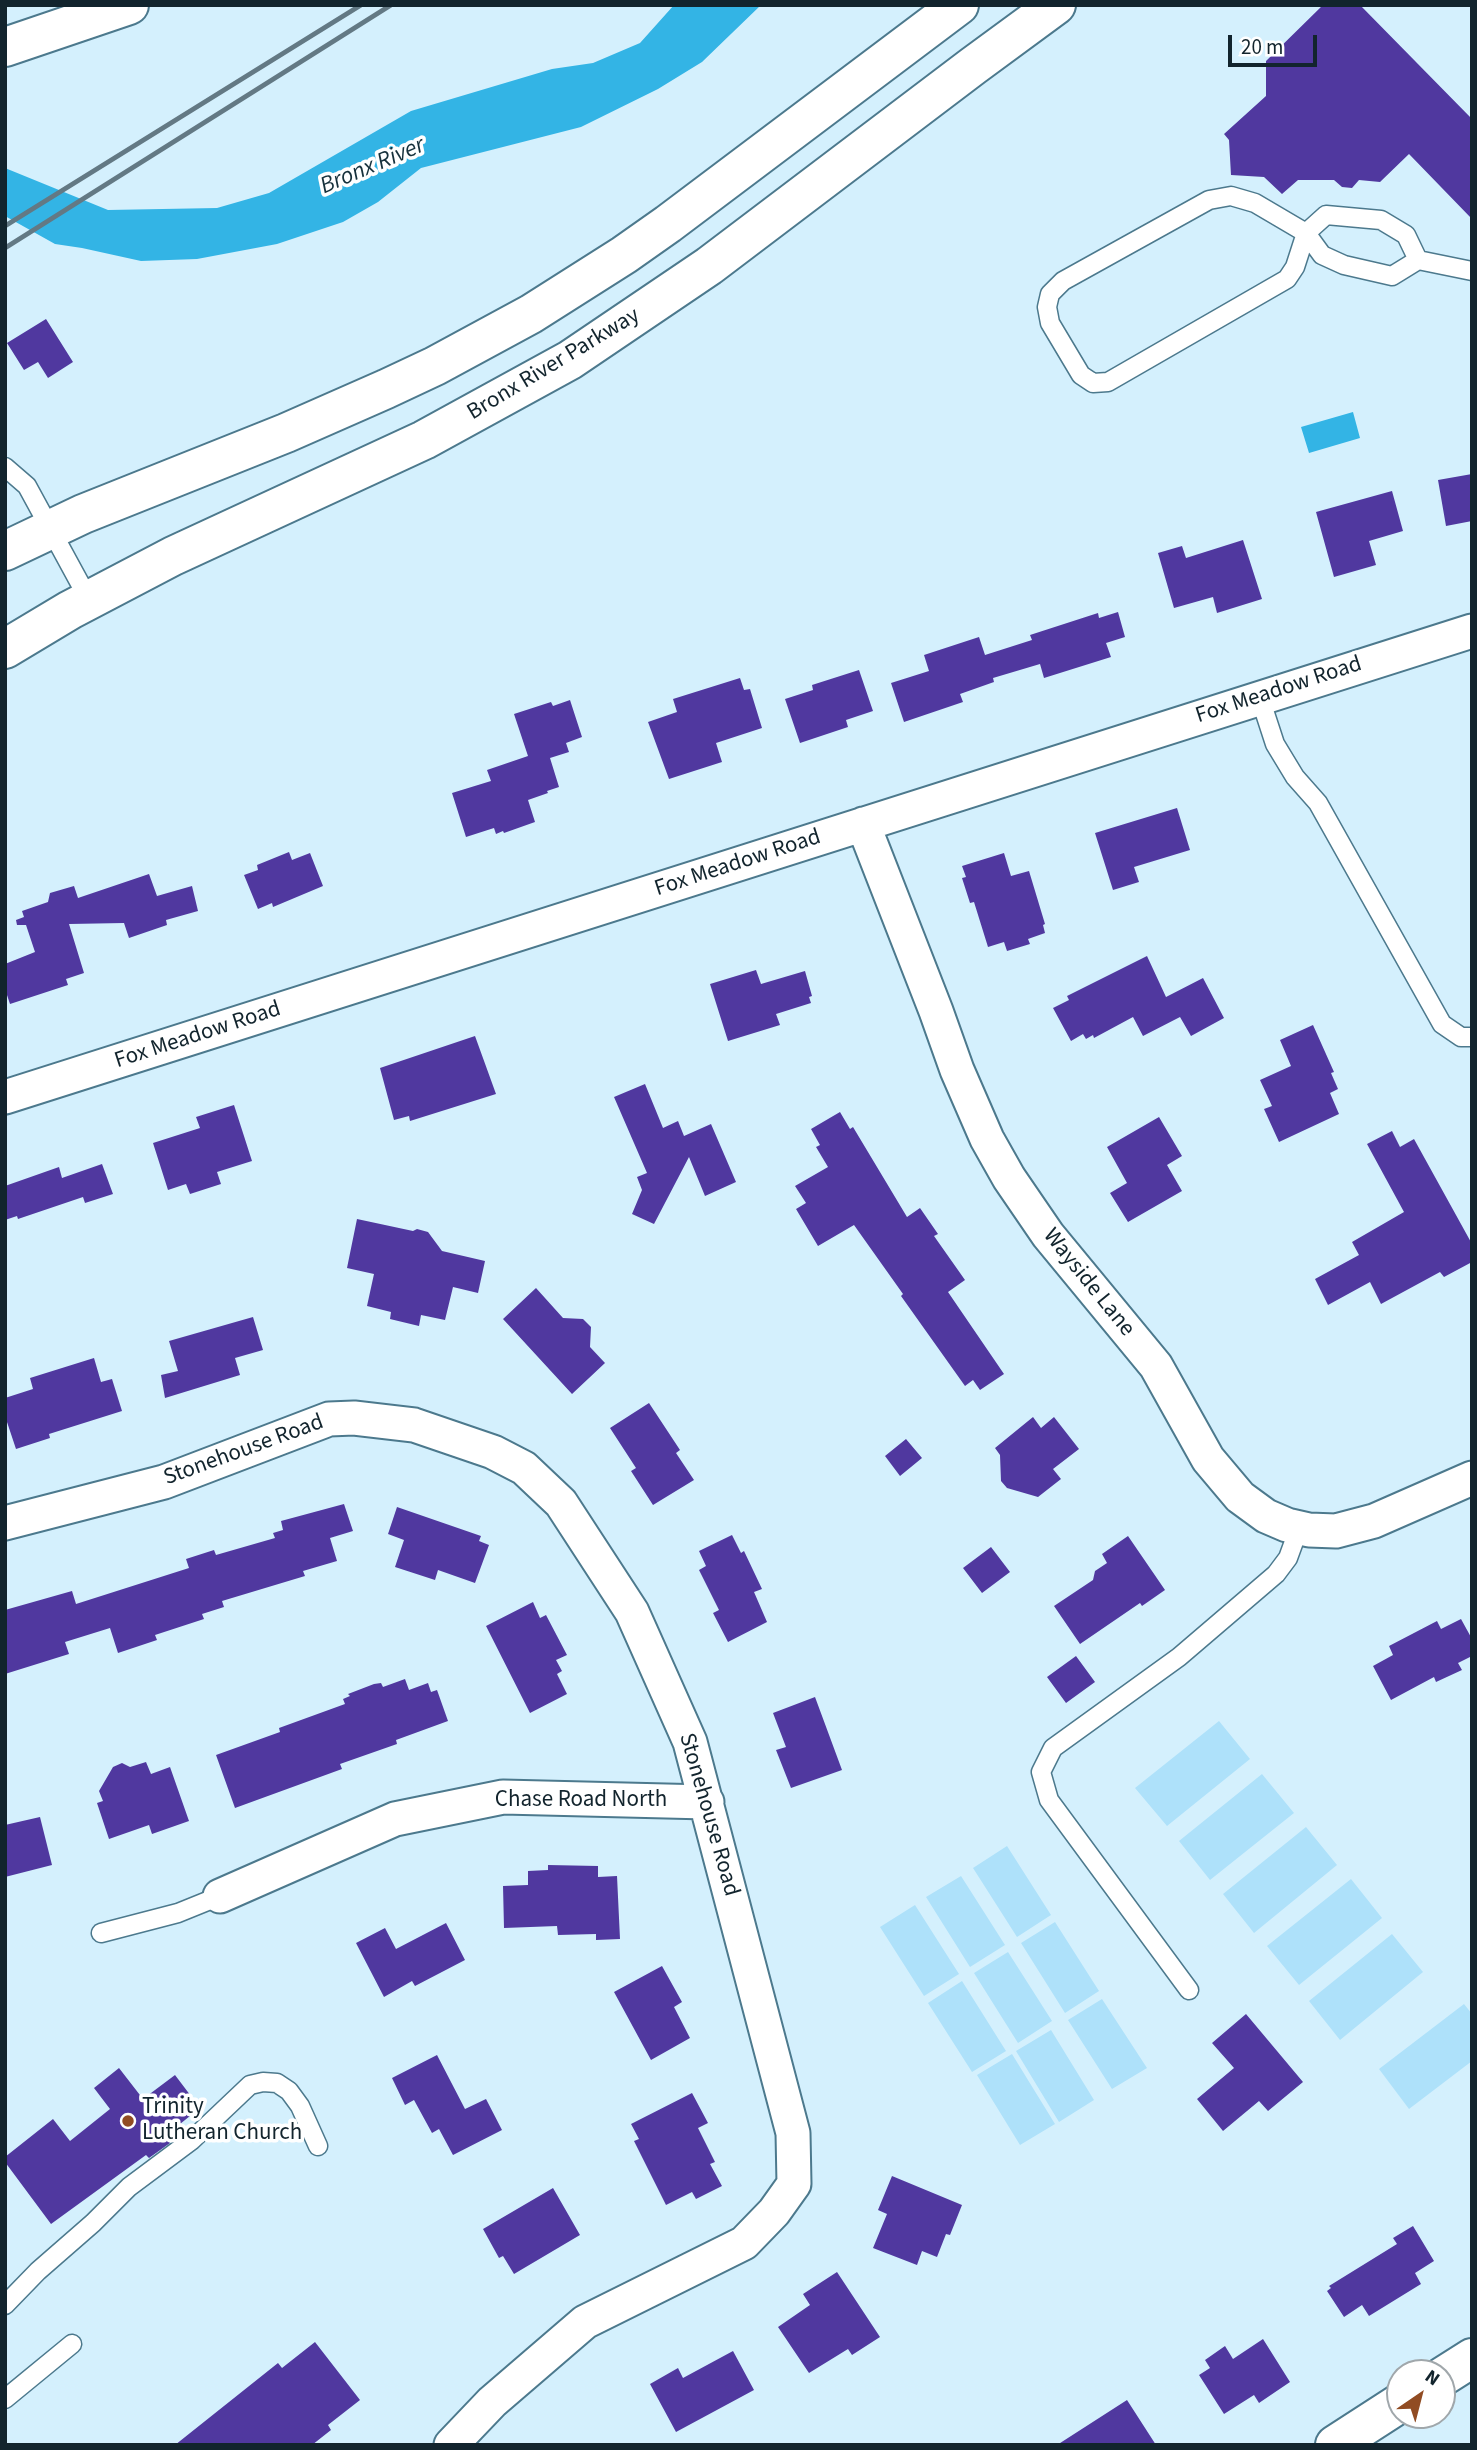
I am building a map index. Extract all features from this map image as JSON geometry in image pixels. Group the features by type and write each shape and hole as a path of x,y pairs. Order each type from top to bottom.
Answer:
{"main road":[{"path":"5,47 129,5"},
{"path":"5,551 134,492 337,411 435,366 531,314 601,271 668,224 959,5"},
{"name":"Bronx River Parkway","path":"5,649 89,600 272,509 424,440 570,359 709,266 1056,5"},
{"path":"1456,2368 1472,2358"},
{"path":"1335,2445 1386,2412"}],"street":[{"name":"Fox Meadow Road","path":"5,1097 1472,631"},
{"name":"Wayside Lane","path":"863,824 957,1070 987,1139 1009,1178 1048,1235 1156,1366 1209,1460 1240,1497 1266,1516 1298,1528 1336,1531 1374,1521 1472,1478"},
{"name":"Stonehouse Road","path":"5,1523 164,1482 329,1419 354,1418 414,1425 493,1452 524,1468 561,1503 632,1612 690,1742 707,1802 793,2133 794,2185 774,2212 744,2243 585,2322 492,2402 451,2445"},
{"name":"Chase Road North","path":"220,1896 395,1819 502,1797 707,1802"}],"lane":[{"path":"1418,260 1406,235 1381,220 1326,215 1306,233 1296,267 1287,279 1108,382 1093,383 1081,375 1050,323 1047,307 1050,294 1063,281 1209,200 1231,196 1255,203 1306,233 1322,255 1344,265 1392,276 1418,260 1472,271"},
{"path":"5,467 27,486 89,600"},
{"path":"1260,698 1275,744 1295,777 1318,803 1442,1024 1461,1037 1472,1037"},
{"path":"1189,1990 1049,1800 1041,1772 1054,1748 1180,1657 1276,1574 1288,1558 1298,1528"},
{"path":"101,1933 178,1913 220,1896"},
{"path":"5,2305 129,2187 192,2140 250,2085 263,2081 277,2083 289,2091 300,2106 318,2146"},
{"path":"5,2399 72,2344"}],"shaded area":[{"path":"1219,1721 1250,1759 1167,1826 1135,1788"},
{"path":"1262,1774 1294,1813 1210,1880 1179,1841"},
{"path":"1306,1827 1337,1865 1254,1933 1223,1894"},
{"path":"1007,1846 1051,1915 1017,1937 973,1868"},
{"path":"961,1876 1005,1945 970,1967 926,1897"},
{"path":"1351,1879 1382,1918 1299,1985 1267,1946"},
{"path":"915,1905 959,1974 924,1996 880,1927"},
{"path":"1055,1922 1099,1991 1065,2013 1021,1943"},
{"path":"1392,1934 1423,1972 1340,2040 1309,2001"},
{"path":"1008,1952 1052,2021 1018,2043 974,1973"},
{"path":"962,1981 1006,2051 972,2072 928,2003"},
{"path":"1102,1999 1147,2068 1112,2089 1068,2020"},
{"path":"1464,2004 1472,2014 1472,2061 1409,2109 1379,2069"},
{"path":"1051,2030 1094,2100 1059,2122 1016,2051"},
{"path":"1012,2054 1055,2124 1020,2145 977,2075"}],"water":[{"name":"Bronx River","path":"674,5 761,5 702,62 658,89 581,127 421,168 378,202 343,222 277,244 197,259 141,261 55,244 5,216 5,168 108,210 217,208 269,193 411,111 552,69 593,63 640,43"},
{"path":"1353,412 1360,438 1309,453 1301,427"}],"building":[{"path":"1323,5 1360,5 1472,119 1472,219 1409,154 1380,182 1359,180 1352,188 1342,187 1334,180 1298,180 1282,194 1264,177 1231,175 1229,140 1224,134 1266,96 1266,61"},
{"path":"46,319 73,362 48,378 38,362 24,370 7,343"},
{"path":"1472,474 1472,521 1446,526 1438,480"},
{"path":"1392,491 1403,531 1369,541 1376,565 1334,577 1316,512"},
{"path":"1243,540 1262,599 1217,613 1213,597 1174,608 1158,553 1182,546 1186,558"},
{"path":"1118,612 1125,637 1106,643 1111,657 1044,678 1040,664 993,678 994,682 960,694 963,702 904,722 891,683 929,671 924,655 979,637 985,655 1032,640 1030,635 1098,613 1099,618"},
{"path":"859,670 873,711 846,720 848,727 800,743 785,699 813,690 812,685"},
{"path":"740,678 744,690 750,689 762,728 716,743 722,762 669,779 648,722 677,712 673,699"},
{"path":"570,700 582,737 566,743 569,752 550,758 559,787 528,800 535,822 504,833 503,831 496,834 494,828 466,837 452,793 491,781 487,770 528,756 514,714 551,702 553,706"},
{"path":"1177,808 1190,850 1134,867 1139,882 1113,890 1095,833"},
{"path":"289,852 292,860 310,853 323,886 273,907 272,903 258,909 244,875 258,870 257,865"},
{"path":"1004,853 1011,876 1029,871 1045,924 1045,933 1028,939 1030,944 1007,951 1004,942 988,947 974,902 970,903 962,878 966,877 962,866"},
{"path":"149,874 157,896 192,886 198,911 166,920 167,925 129,938 124,923 69,924 84,973 66,979 68,985 10,1004 5,989 5,964 35,952 26,925 17,925 16,920 24,917 22,911 48,902 50,893 74,886 78,898"},
{"path":"1147,956 1166,997 1203,978 1224,1018 1191,1036 1180,1017 1143,1036 1133,1017 1094,1038 1093,1035 1086,1039 1083,1034 1071,1041 1053,1008 1069,1000 1067,996"},
{"path":"756,970 761,984 805,971 812,996 809,997 811,1003 776,1014 780,1025 728,1041 710,984"},
{"path":"1313,1025 1334,1072 1331,1073 1338,1089 1330,1093 1339,1114 1279,1142 1264,1109 1272,1106 1260,1080 1291,1066 1280,1040"},
{"path":"475,1036 496,1094 410,1121 409,1116 394,1120 380,1068"},
{"path":"645,1084 663,1128 678,1121 684,1136 711,1124 736,1182 705,1196 689,1157 654,1224 632,1214 642,1190 637,1177 647,1173 614,1097"},
{"path":"234,1105 252,1161 217,1172 221,1184 190,1194 186,1184 168,1190 153,1143 200,1128 196,1117"},
{"path":"840,1112 850,1129 853,1127 907,1217 920,1208 938,1234 934,1236 965,1280 948,1292 1004,1374 980,1390 973,1380 965,1386 854,1225 818,1246 796,1209 806,1203 795,1186 828,1167 816,1147 820,1145 811,1129"},
{"path":"1159,1117 1182,1156 1167,1165 1182,1191 1128,1222 1110,1193 1127,1183 1107,1147"},
{"path":"1392,1131 1400,1147 1414,1139 1472,1244 1472,1262 1444,1277 1440,1272 1381,1304 1370,1282 1328,1305 1315,1279 1359,1255 1352,1242 1404,1212 1367,1144"},
{"path":"102,1164 113,1194 85,1203 83,1197 18,1219 17,1216 5,1220 5,1186 59,1167 62,1178"},
{"path":"357,1219 428,1232 442,1251 485,1261 478,1293 453,1287 445,1320 421,1315 419,1326 390,1319 391,1312 367,1306 374,1274 347,1268"},
{"path":"536,1288 563,1318 583,1319 591,1327 590,1347 605,1363 572,1394 503,1319"},
{"path":"253,1317 263,1350 235,1358 240,1375 165,1398 161,1375 178,1371 169,1341"},
{"path":"94,1358 101,1382 112,1379 122,1411 49,1434 50,1438 16,1449 5,1416 5,1398 33,1389 30,1378"},
{"path":"649,1403 680,1450 676,1453 694,1480 653,1505 631,1471 636,1468 610,1428"},
{"path":"1033,1417 1041,1428 1054,1417 1079,1449 1053,1469 1061,1479 1038,1497 1007,1488 1001,1481 1000,1455 995,1448"},
{"path":"906,1439 922,1458 900,1476 885,1456"},
{"path":"344,1504 353,1531 330,1538 337,1561 303,1571 305,1576 222,1601 224,1607 202,1614 204,1619 155,1635 157,1640 118,1653 110,1628 65,1642 69,1654 5,1674 5,1610 72,1591 76,1604 189,1568 186,1559 214,1550 216,1555 275,1538 273,1533 283,1530 281,1521"},
{"path":"397,1507 481,1536 479,1541 489,1545 475,1583 438,1570 435,1580 395,1567 404,1540 388,1534"},
{"path":"732,1535 741,1553 744,1551 762,1589 754,1592 767,1622 728,1642 713,1613 719,1610 699,1570 706,1566 699,1551"},
{"path":"1128,1536 1165,1590 1142,1606 1140,1603 1080,1644 1054,1606 1093,1580 1095,1571 1107,1563 1102,1554"},
{"path":"991,1547 1010,1572 982,1593 963,1568"},
{"path":"533,1602 540,1618 546,1615 567,1655 556,1660 562,1671 557,1674 567,1694 530,1713 486,1626"},
{"path":"1461,1619 1472,1639 1472,1656 1458,1663 1462,1670 1436,1682 1434,1677 1391,1700 1373,1666 1393,1655 1389,1646 1437,1621 1441,1629"},
{"path":"1076,1656 1095,1682 1066,1703 1047,1677"},
{"path":"405,1679 409,1690 428,1683 431,1692 437,1690 448,1721 396,1740 397,1744 340,1764 342,1769 235,1808 216,1755 280,1732 279,1728 345,1704 343,1699 350,1696 348,1694 374,1684 381,1683 383,1687"},
{"path":"815,1697 842,1770 791,1788 776,1750 786,1747 773,1713"},
{"path":"146,1762 151,1774 170,1767 189,1821 152,1834 149,1825 109,1839 97,1803 103,1801 99,1791 113,1767 122,1763 130,1767"},
{"path":"40,1817 52,1865 5,1877 5,1825"},
{"path":"548,1865 598,1866 598,1877 617,1876 620,1939 596,1940 596,1934 558,1935 557,1926 504,1928 503,1886 528,1885 528,1871 548,1870"},
{"path":"446,1923 465,1960 415,1986 412,1981 384,1997 356,1943 385,1928 396,1949"},
{"path":"662,1966 682,2002 674,2007 690,2038 651,2060 614,1992"},
{"path":"1246,2014 1303,2082 1268,2111 1259,2101 1223,2131 1197,2099 1234,2068 1212,2043"},
{"path":"437,2055 465,2109 486,2099 502,2130 453,2155 439,2129 432,2133 414,2100 405,2105 392,2078"},
{"path":"119,2068 143,2099 175,2075 200,2108 165,2136 170,2143 149,2158 146,2155 51,2224 5,2162 5,2157 53,2119 70,2141 110,2109 94,2088"},
{"path":"692,2093 708,2123 698,2128 715,2162 710,2164 722,2186 696,2199 692,2192 666,2205 634,2141 639,2139 631,2124"},
{"path":"892,2176 962,2205 950,2235 946,2234 937,2257 922,2251 917,2265 873,2248 887,2214 878,2210"},
{"path":"553,2188 580,2235 514,2274 503,2256 499,2258 483,2229"},
{"path":"1413,2226 1434,2261 1415,2273 1421,2284 1369,2316 1362,2305 1344,2317 1327,2291 1331,2288 1329,2286 1397,2244 1393,2238"},
{"path":"837,2272 880,2337 852,2355 848,2349 809,2373 778,2327 810,2305 803,2294"},
{"path":"1263,2339 1290,2382 1259,2403 1254,2395 1224,2414 1199,2375 1210,2368 1205,2360 1225,2346 1233,2359"},
{"path":"315,2342 360,2400 328,2425 331,2430 312,2445 175,2445 278,2363 282,2368"},
{"path":"733,2351 754,2390 676,2432 650,2384 678,2368 683,2378"},
{"path":"1127,2400 1156,2445 1057,2445"}],"railway":[{"path":"5,226 361,5"},
{"path":"5,248 391,5"}],"place":[{"name":"Trinity Lutheran Church","path":"128,2121"}]}
